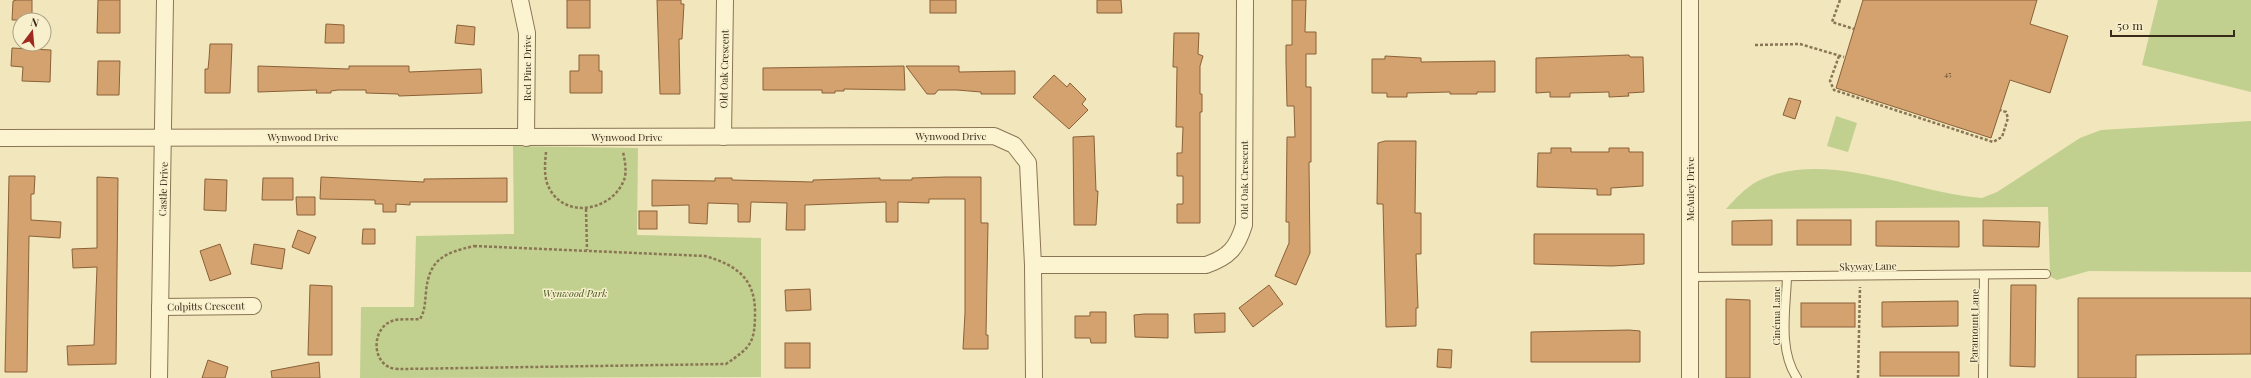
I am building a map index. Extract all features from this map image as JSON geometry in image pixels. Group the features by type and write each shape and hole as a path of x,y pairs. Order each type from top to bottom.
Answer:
{"street":[{"name":"Castle Drive","path":"159,378 165,0"},
{"name":"Red Pine Drive","path":"520,0 527,33 526,138"},
{"name":"Old Oak Crescent","path":"724,137 725,0"},
{"name":"Old Oak Crescent","path":"1033,265 1206,265 1221,260 1232,250 1239,240 1244,225 1245,0"},
{"name":"McAuley Drive","path":"1690,0 1690,378"},
{"name":"Wynwood Drive","path":"0,138 620,138 994,136 1014,145 1028,163 1033,265 1034,378"},
{"name":"Colpitts Crescent","path":"160,307 253,306"}],"lane":[{"name":"Skyway Lane","path":"1690,277 2046,274"},
{"name":"Paramount Lane","path":"1983,378 1984,275"},
{"name":"Cinéma Lane","path":"1787,276 1785,343 1790,367 1797,378"}],"path":[{"path":"1840,0 1832,22 1854,29"},
{"path":"1755,45 1800,44 1844,57"},
{"path":"1838,56 1830,81 1834,90 1992,142 2002,137 2008,118 2006,112 2000,110"},
{"path":"546,138 545,174 552,193 563,203 586,209 603,204 611,199 624,179 625,164 620,138"},
{"path":"586,209 587,250"},
{"path":"474,246 587,250 705,256 730,265 749,284 755,296 755,334 748,346 726,364 401,369 389,368 380,360 376,351 377,338 383,328 392,321 420,319 424,313 427,279 434,264 441,257 474,246"},
{"path":"1858,378 1860,276"}],"green space":[{"path":"2158,0 2251,0 2251,92 2142,65"},
{"path":"1836,116 1857,123 1848,152 1827,146"},
{"path":"2251,121 2251,272 2089,271 2057,280 2051,277 2050,272 2048,207 1726,209 1745,190 1758,181 1784,172 1812,169 1869,175 1927,189 1982,198 1997,192 2080,138 2101,130"},
{"name":"Wynwood Park","path":"513,146 638,148 637,235 761,238 761,377 360,378 361,307 414,307 416,236 514,234"}],"building":[{"path":"32,0 32,12 12,12 13,1"},
{"path":"98,0 120,0 120,33 97,33"},
{"path":"567,0 590,0 590,28 567,28"},
{"path":"657,0 681,0 681,4 684,4 682,39 679,39 680,94 660,94"},
{"path":"930,0 956,0 956,13 930,13"},
{"path":"1097,0 1121,0 1122,13 1097,13"},
{"path":"1292,0 1306,0 1305,32 1316,32 1316,54 1306,54 1306,87 1311,87 1311,162 1309,162 1310,253 1296,285 1275,276 1289,243 1289,222 1286,222 1287,137 1295,137 1294,106 1287,106 1286,45 1292,45"},
{"path":"1863,0 2037,0 2030,24 2068,36 2050,93 2010,80 1991,138 1836,88"},
{"path":"326,24 344,25 344,43 325,43"},
{"path":"457,25 475,27 474,45 455,43"},
{"path":"1174,33 1199,33 1198,54 1203,56 1200,66 1200,94 1202,94 1202,112 1200,112 1200,223 1177,223 1177,204 1183,204 1183,176 1177,176 1177,153 1182,153 1183,127 1176,127 1177,67 1173,67"},
{"path":"210,44 232,44 230,93 205,93 205,69 208,69"},
{"path":"12,48 12,52 51,52 50,82 22,81 23,67 11,66"},
{"path":"579,55 599,55 599,71 602,71 602,93 570,93 570,71 579,71"},
{"path":"1629,55 1630,57 1643,57 1644,92 1628,93 1629,96 1609,97 1609,92 1570,93 1570,97 1550,97 1550,92 1536,93 1536,58"},
{"path":"1385,56 1421,58 1421,62 1495,61 1495,92 1477,92 1477,94 1450,94 1450,92 1407,93 1407,97 1387,97 1387,93 1372,93 1372,59 1385,59"},
{"path":"98,61 120,61 119,95 97,95"},
{"path":"258,66 349,69 349,66 409,66 409,72 481,69 482,93 399,96 398,94 366,93 366,90 338,90 331,91 331,93 316,93 317,90 258,92"},
{"path":"904,66 905,90 844,89 844,91 835,91 835,93 822,93 822,90 763,90 763,68"},
{"path":"906,66 959,66 959,72 1015,71 1015,94 981,94 981,92 938,90 935,94 927,94"},
{"path":"1054,75 1067,87 1070,83 1086,99 1082,104 1088,110 1069,129 1033,97"},
{"path":"1789,98 1801,101 1795,119 1783,115"},
{"path":"1094,136 1096,191 1098,191 1096,225 1074,225 1073,137"},
{"path":"1385,141 1416,141 1415,213 1421,213 1421,254 1416,254 1418,308 1416,308 1416,326 1386,327 1383,204 1377,204 1378,143"},
{"path":"1551,148 1571,148 1571,152 1609,152 1609,148 1629,148 1629,152 1643,152 1643,186 1611,188 1611,195 1597,195 1597,189 1537,187 1538,153 1551,153"},
{"path":"9,176 35,176 34,194 31,194 31,220 61,222 60,238 29,236 27,372 5,372"},
{"path":"97,177 118,178 116,364 68,365 67,346 94,345 97,267 73,268 72,249 97,248"},
{"path":"321,177 424,182 424,179 507,178 507,202 410,202 410,205 396,204 396,212 383,212 383,204 375,204 375,200 320,199"},
{"path":"981,177 981,223 988,223 986,335 988,335 988,349 963,349 965,313 965,199 929,199 929,203 898,202 898,222 886,222 886,202 805,205 805,230 786,230 787,203 751,202 750,222 738,222 738,204 708,203 707,224 689,223 689,205 652,206 652,180 715,181 715,178 732,178 732,180 813,182 813,180 880,178 880,180 912,180 912,178"},
{"path":"263,178 293,178 293,200 262,200"},
{"path":"205,179 227,180 226,211 204,210"},
{"path":"296,197 315,197 315,215 297,215"},
{"path":"639,211 657,211 657,229 639,229"},
{"path":"1772,220 1772,245 1732,245 1732,221"},
{"path":"1797,220 1851,220 1851,245 1797,245"},
{"path":"1983,220 2040,222 2039,247 1983,246"},
{"path":"1876,221 1959,221 1959,247 1876,246"},
{"path":"363,229 375,229 375,244 362,244"},
{"path":"298,230 316,237 309,254 292,247"},
{"path":"1534,234 1644,234 1644,264 1612,266 1534,264"},
{"path":"220,244 231,274 210,281 200,251"},
{"path":"254,244 285,249 282,269 251,264"},
{"path":"310,285 332,286 332,355 308,355"},
{"path":"1269,285 1283,304 1253,327 1239,308"},
{"path":"2011,285 2036,285 2035,367 2010,366"},
{"path":"810,289 811,310 786,311 785,290"},
{"path":"2078,298 2251,298 2251,354 2136,355 2136,378 2078,378"},
{"path":"1726,299 1750,300 1750,378 1726,378"},
{"path":"1958,301 1958,326 1882,327 1882,302"},
{"path":"1801,303 1855,303 1855,327 1801,327"},
{"path":"1090,312 1106,312 1106,343 1091,343 1090,338 1075,338 1075,316 1090,316"},
{"path":"1225,313 1225,332 1195,333 1194,314"},
{"path":"1168,314 1168,338 1135,337 1134,315"},
{"path":"1640,331 1640,362 1531,362 1531,332"},
{"path":"785,343 810,343 810,368 785,368"},
{"path":"1438,349 1452,350 1451,368 1437,367"},
{"path":"1880,352 1959,352 1959,376 1880,376"},
{"path":"208,360 228,367 225,378 202,378"},
{"path":"319,362 320,378 272,378 271,371"}]}
